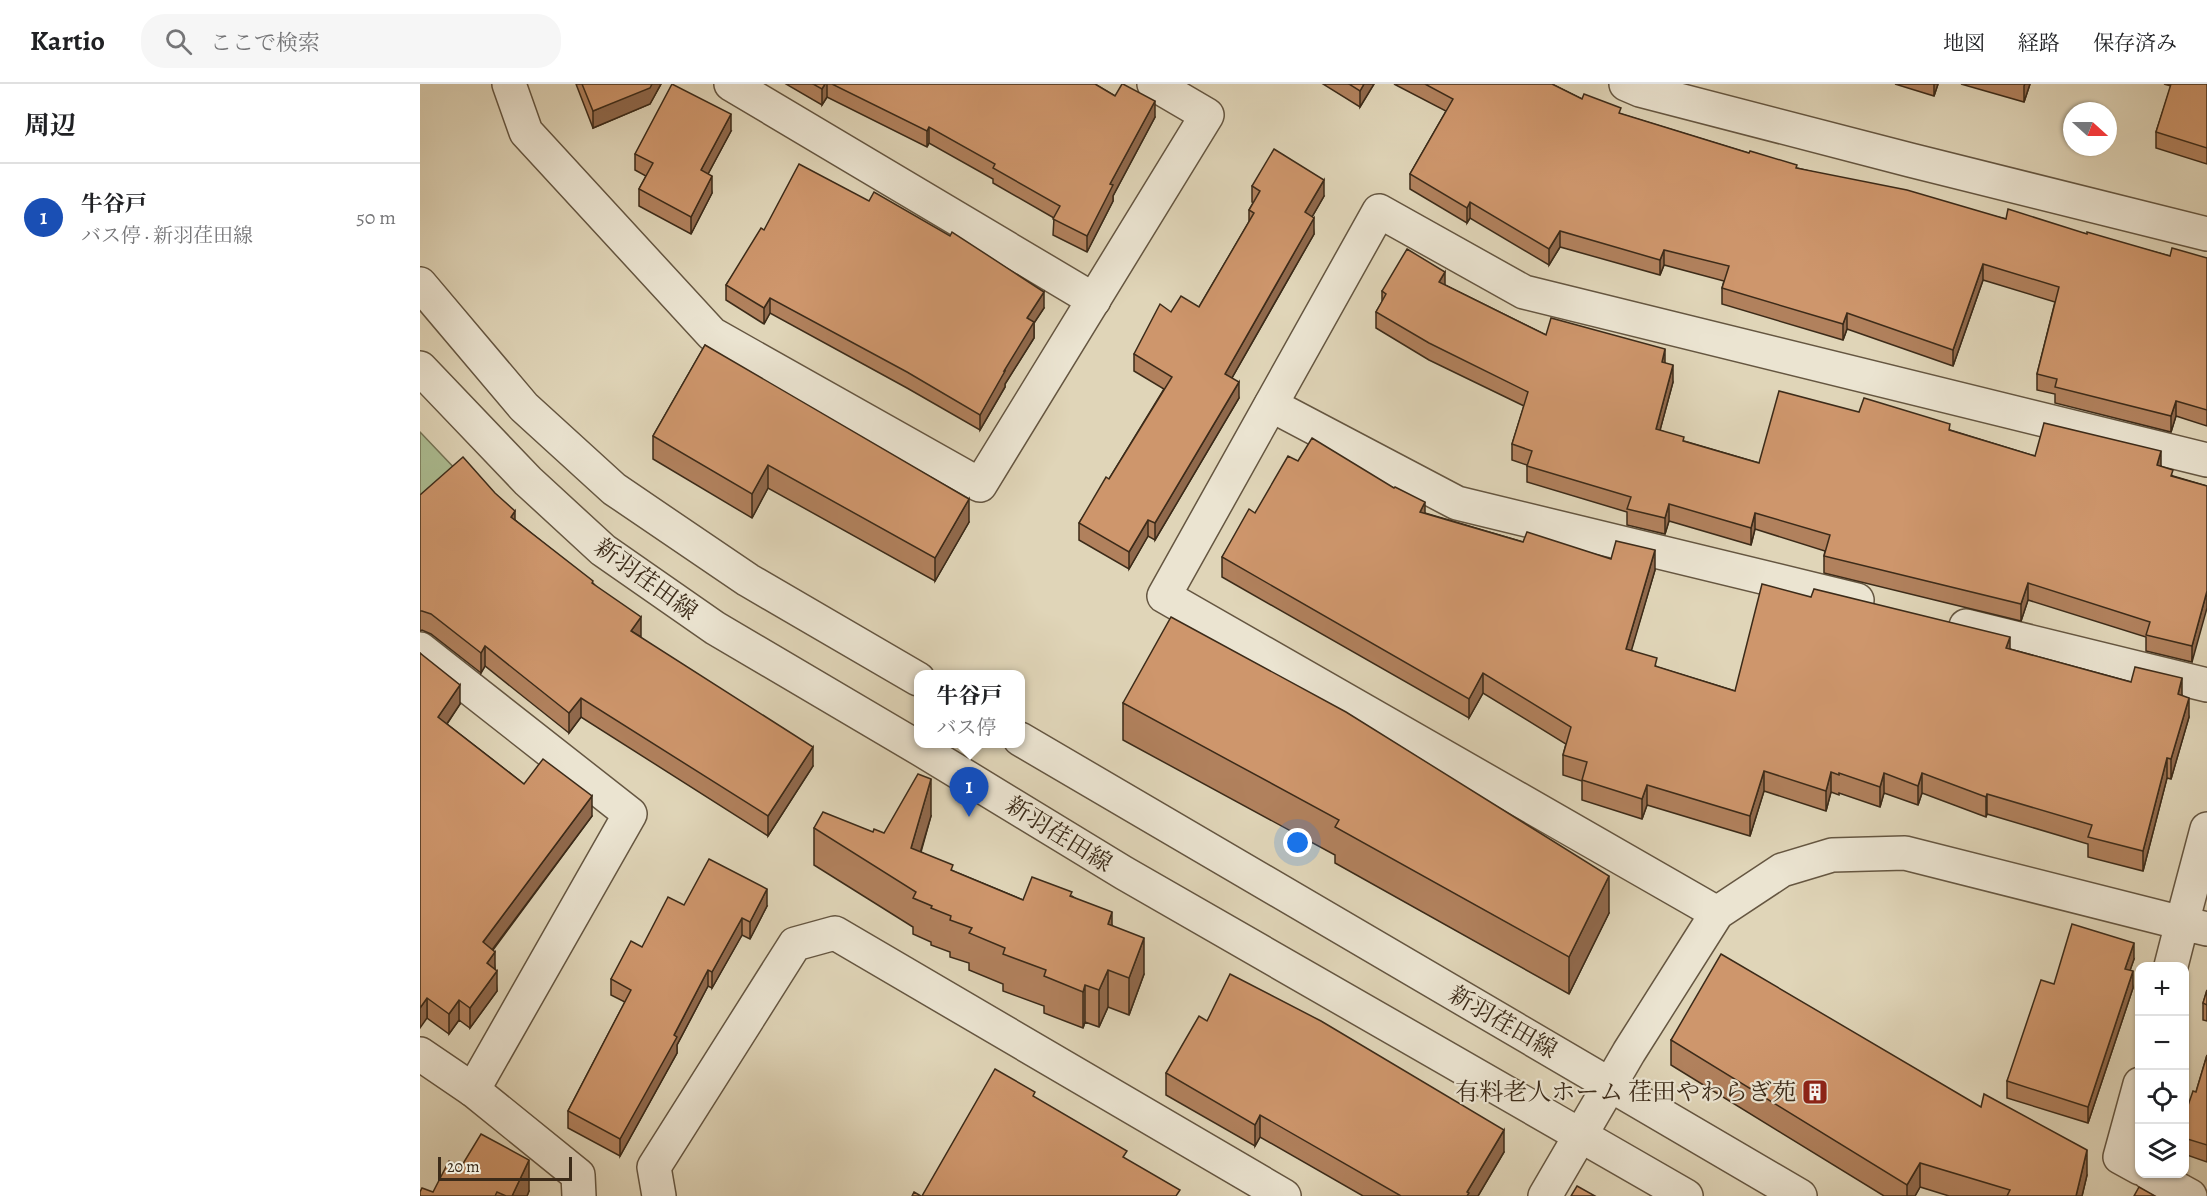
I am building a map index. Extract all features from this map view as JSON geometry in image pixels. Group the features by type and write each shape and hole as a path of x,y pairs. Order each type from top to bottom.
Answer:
{"street":[{"path":"509,84 526,132 712,334 980,485 1207,115 1154,84"},
{"path":"732,84 1094,300"},
{"path":"1626,84 1640,90 1768,124 2207,234"},
{"path":"1717,913 1164,596 1379,211 1524,292 2207,460"},
{"path":"420,284 524,407 614,489 748,580 914,677"},
{"name":"新羽荏田線","path":"420,368 528,481 603,550 715,628 914,745"},
{"path":"1271,405 1458,503 1884,607"},
{"path":"1942,621 2207,685"},
{"path":"420,649 630,814 473,1090"},
{"name":"新羽荏田線","path":"1025,742 1800,1196"},
{"name":"新羽荏田線","path":"919,748 1124,873 1686,1196"},
{"path":"2172,962 2195,926 2207,829"},
{"path":"1545,1196 1610,1084 1717,913 1782,870 1832,855 1905,852 2195,926"},
{"path":"659,1196 654,1167 795,944 835,933 1284,1196"},
{"path":"420,1054 473,1090 578,1175 579,1196"},
{"path":"2135,1099 2120,1157 2135,1166"},
{"path":"2159,1178 2190,1196"}],"green space":[{"path":"420,432 459,473 420,504"}],"building":[{"path":"582,84 652,84 650,88 593,111"},
{"path":"672,84 731,114 701,170 712,176 691,217 639,189 653,163 635,154"},
{"path":"813,84 825,84 822,89"},
{"path":"832,84 1095,84 1115,96 1123,84 1155,101 1110,184 1113,185 1087,236 1053,219 1060,206 993,168 995,164 929,127 927,131"},
{"path":"1349,84 1364,84 1360,91"},
{"path":"1425,84 1552,84 1582,99 1584,94 1621,108 1619,113 1749,153 1750,151 1797,165 1796,168 1907,190 2006,219 2008,209 2087,234 2087,232 2170,256 2172,248 2207,258 2207,410 2176,401 2171,416 2055,387 2057,379 2037,374 2059,287 1983,264 1953,350 1847,313 1843,324 1722,288 1729,266 1664,250 1660,260 1560,231 1549,249 1470,202 1467,208 1410,174 1453,99"},
{"path":"2171,84 2207,84 2207,148 2156,132"},
{"path":"1274,149 1324,180 1305,212 1314,218 1225,374 1239,382 1155,523 1148,520 1129,552 1079,523 1106,477 1109,479 1172,377 1134,354 1160,304 1171,312 1181,296 1199,307 1254,213 1249,210 1260,191 1252,186"},
{"path":"799,164 869,201 874,192 950,236 952,232 1044,292 1027,318 1034,322 980,415 907,372 770,298 764,308 726,285 761,228 764,230"},
{"path":"1407,249 1445,272 1439,282 1546,335 1551,318 1665,349 1662,362 1673,365 1656,429 1684,437 1683,441 1759,463 1779,391 1859,412 1864,398 1950,424 1949,430 2035,456 2044,423 2161,451 2157,465 2173,470 2171,476 2207,486 2207,591 2192,646 2146,635 2150,622 2028,583 2021,604 1824,556 1830,535 1755,513 1751,528 1669,504 1665,518 1627,509 1631,497 1527,466 1532,451 1512,444 1528,392 1429,343 1376,312 1386,294 1382,291"},
{"path":"705,345 969,499 935,558 768,465 752,494 653,436"},
{"path":"1312,438 1394,488 1425,502 1420,512 1523,542 1527,532 1611,559 1616,541 1655,550 1626,649 1657,658 1655,666 1735,691 1762,584 1811,597 1814,589 2010,637 2006,648 2131,682 2135,667 2182,678 2178,694 2189,698 2171,759 2167,758 2143,851 2088,837 2092,825 1987,794 1986,797 1922,773 1918,786 1884,773 1880,787 1831,772 1826,791 1764,771 1750,816 1647,785 1642,799 1582,780 1587,762 1563,755 1571,727 1483,673 1469,699 1222,557 1249,509 1255,513 1288,456 1298,461"},
{"path":"463,457 495,493 515,511 511,517 593,581 592,583 641,617 631,631 813,747 768,816 581,698 569,713 485,646 481,653 431,614 420,611 420,495"},
{"path":"1171,617 1346,712 1609,876 1569,957 1335,827 1339,820 1123,703"},
{"path":"420,653 460,685 438,717 524,784 543,759 592,796 483,942 495,952 487,963 497,971 470,1008 459,1000 449,1014 427,998 420,1008"},
{"path":"918,774 931,779 911,848 953,865 951,870 1023,900 1032,877 1072,892 1070,896 1112,912 1108,924 1144,938 1129,978 1108,970 1099,990 1085,985 1083,992 1044,976 1046,970 1003,954 1005,948 969,933 972,928 950,920 951,916 913,898 916,892 814,828 823,812 873,832 874,829 884,833"},
{"path":"709,859 767,889 750,922 742,918 712,972 708,970 674,1035 677,1037 620,1139 568,1111 631,990 611,979 631,941 642,947 668,897 684,905"},
{"path":"2072,924 2134,943 2125,969 2133,971 2088,1107 2007,1081 2041,980 2054,984"},
{"path":"1721,954 1981,1107 1984,1094 2087,1150 2076,1196 2007,1196 2010,1190 1920,1163 1907,1185 1671,1040"},
{"path":"1230,974 1321,1021 1504,1130 1467,1192 1469,1193 1467,1196 1401,1196 1260,1115 1255,1125 1166,1073 1199,1016 1207,1021"},
{"path":"2207,990 2207,1005 2203,1003"},
{"path":"2207,1055 2207,1145 2189,1140 2189,1103 2193,1091 2196,1092"},
{"path":"995,1069 1035,1092 1033,1096 1127,1151 1123,1157 1180,1190 1176,1196 922,1196"},
{"path":"481,1134 529,1160 512,1196 497,1192 495,1196 420,1196 422,1188 433,1192 449,1161 461,1167"},
{"path":"1577,1186 1595,1196 1571,1196"},
{"path":"2139,1187 2155,1196 2134,1196"}],"place":[{"name":"牛谷戸","path":"969,817"},
{"name":"有料老人ホーム 荏田やわらぎ苑","path":"1815,1092"}]}
